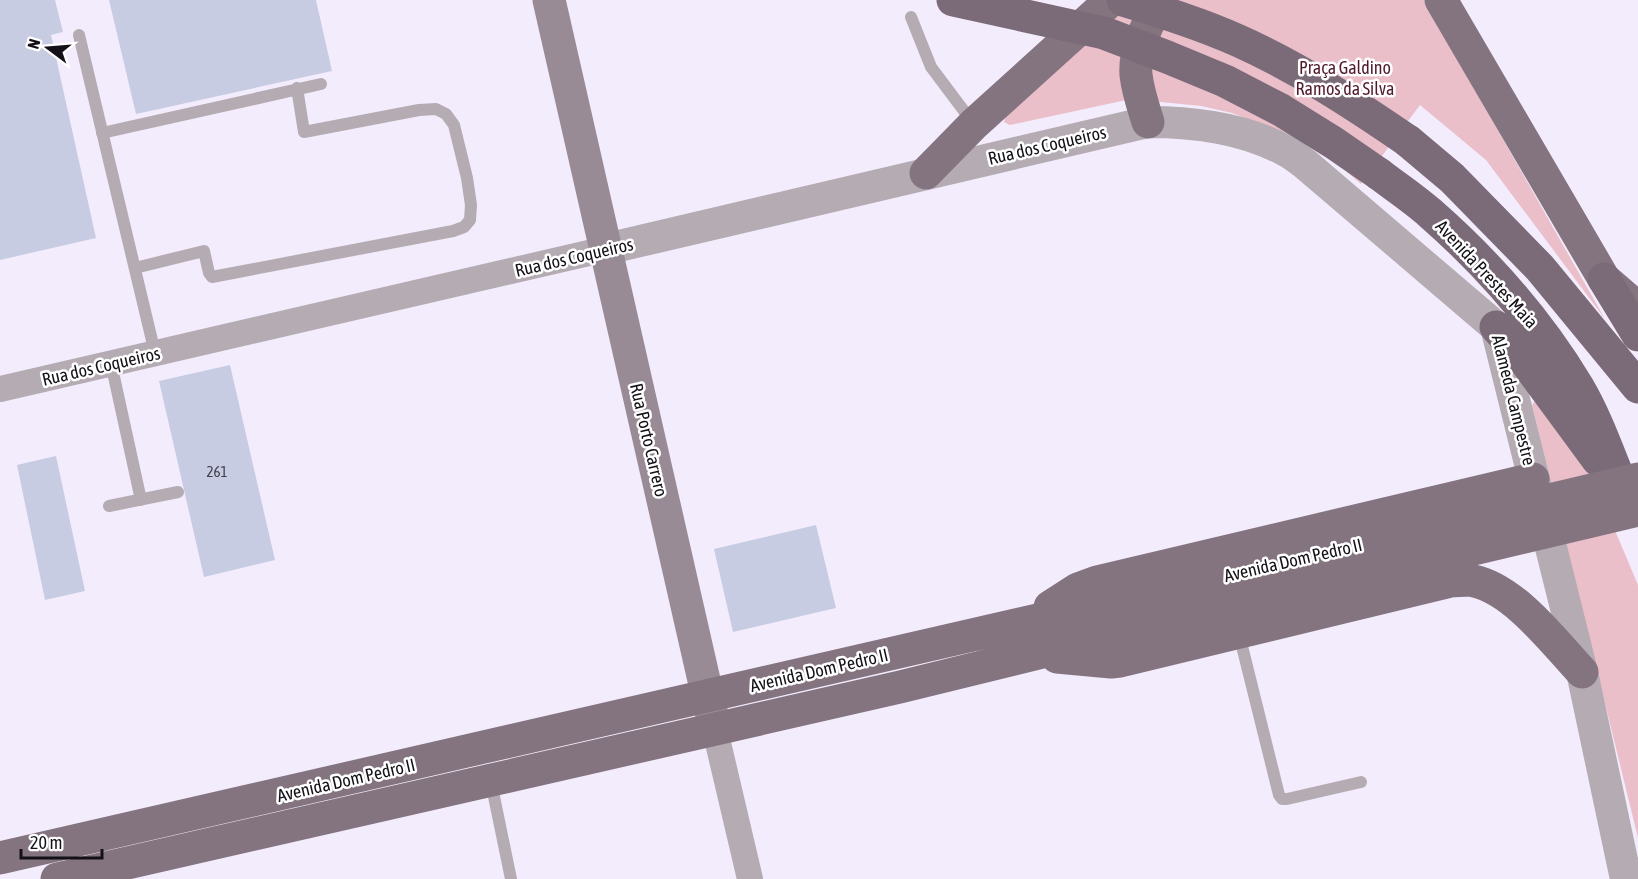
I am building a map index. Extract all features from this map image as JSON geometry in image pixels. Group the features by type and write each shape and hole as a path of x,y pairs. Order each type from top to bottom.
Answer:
{"highway":[{"name":"Avenida Prestes Maia","path":"953,0 1104,33 1167,57 1225,81 1281,110 1334,142 1379,174 1430,213 1473,255 1517,302 1551,345 1579,388 1633,493 1638,521"},
{"path":"1123,0 1186,20 1239,41 1300,72 1355,105 1408,141 1452,178 1540,268 1638,387"},
{"path":"1604,279 1638,335"},
{"path":"1496,327 1520,354 1542,386 1633,493"}],"main road":[{"name":"Rua Porto Carrero","path":"549,0 715,730"},
{"path":"926,173 974,124 1111,0"},
{"path":"1148,122 1139,95 1136,73 1138,53 1148,24 1162,0"},
{"path":"1441,0 1604,279 1638,310"},
{"path":"1027,622 1086,585 1533,479"},
{"name":"Avenida Dom Pedro II","path":"57,879 1035,655 1120,617 1633,493"},
{"path":"1467,495 1478,510 1484,528 1486,546 1482,565 1474,581"},
{"path":"1035,655 1111,662 1451,581 1474,581 1508,597 1541,627 1582,672"},
{"name":"Avenida Dom Pedro II","path":"0,858 1027,622 1120,617"}],"street":[{"name":"Rua dos Coqueiros","path":"0,389 1148,122"},
{"name":"Alameda Campestre","path":"1148,122 1196,124 1222,128 1284,150 1304,162 1496,327 1582,672 1626,879"},
{"name":"Rua Porto Carrero","path":"715,730 750,879"}],"lane":[{"path":"911,17 931,67 974,124"},
{"path":"79,35 155,353"},
{"path":"102,133 321,84"},
{"path":"135,268 204,251 212,277 453,231 464,227 470,220 471,205 467,178 454,125 446,114 436,109 419,111 304,132 297,88"},
{"path":"111,363 141,500"},
{"path":"109,506 178,492"},
{"path":"1239,633 1279,795 1282,799 1361,782"},
{"path":"491,781 511,879"}],"green space":[{"name":"Praça Galdino Ramos da Silva","path":"1129,0 1424,0 1605,319 1486,160 1420,105 1361,184 1333,160 1298,139 1232,113 1201,106 1131,99 1010,125 1004,122 1006,116"},
{"path":"1536,401 1587,464 1638,585 1638,838 1532,405"}],"building":[{"path":"0,0 55,0 63,32 51,35 96,238 0,260"},
{"path":"109,0 316,0 332,71 136,114"},
{"path":"230,365 275,560 204,577 159,381"},
{"path":"56,456 85,591 45,600 17,465"},
{"path":"816,525 836,608 733,632 714,549"}]}
